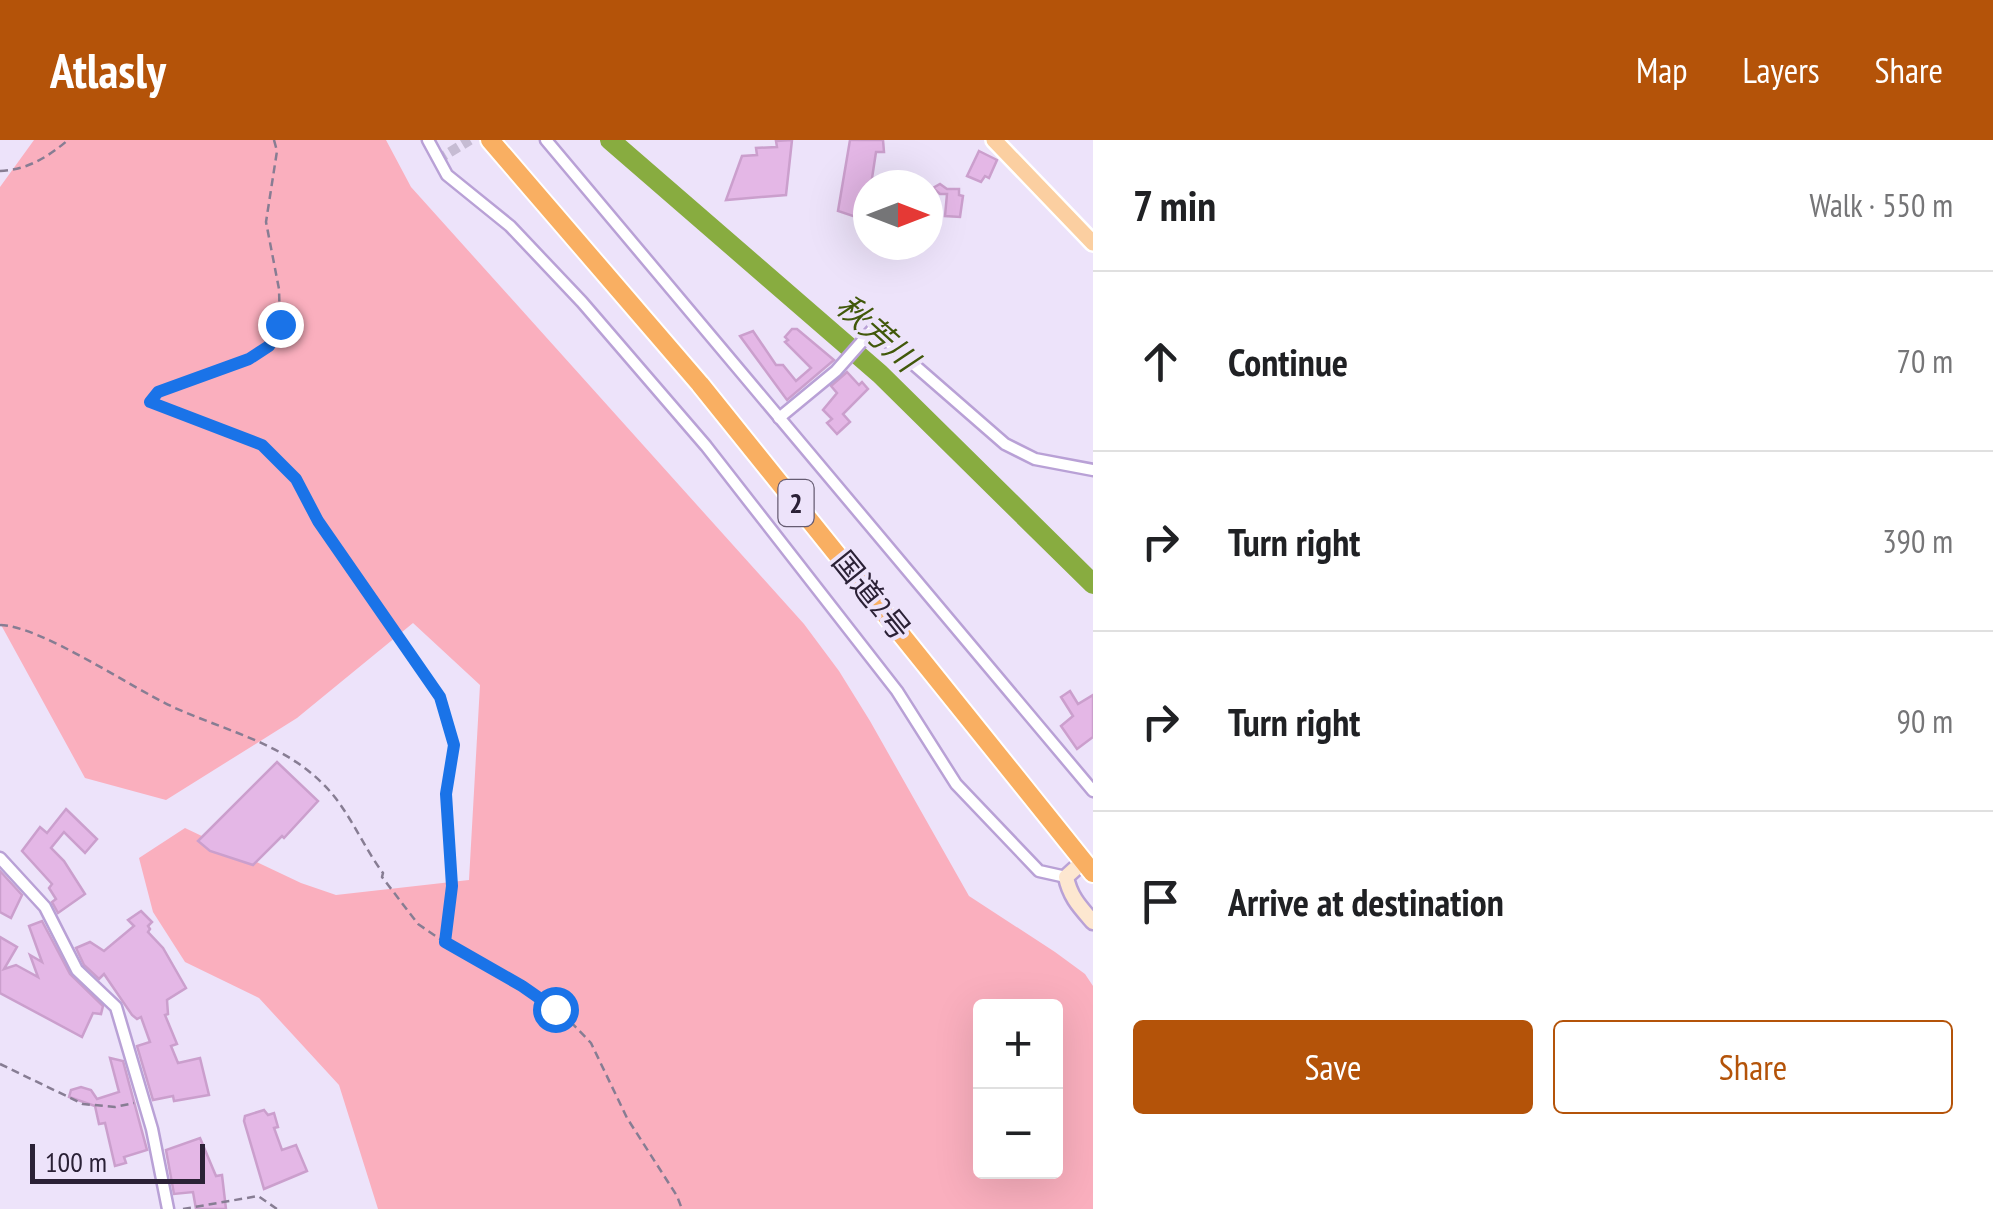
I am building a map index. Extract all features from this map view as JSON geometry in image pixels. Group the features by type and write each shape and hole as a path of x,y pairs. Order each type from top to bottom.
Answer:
{"highway":[{"name":"国道2号","path":"490,140 700,384 1078,872"}],"main road":[{"path":"994,140 1093,243"}],"street":[{"path":"428,140 447,175 510,226 582,302 706,446 897,691 956,784 1039,871 1078,872 1072,899 1093,922"},
{"path":"546,140 1093,791"},
{"path":"779,418 836,370 873,329 1004,444 1035,459 1093,470"},
{"path":"0,858 45,907 65,953 77,970 116,1007 144,1101 168,1209"}],"path":[{"path":"0,171 16,170 50,155 68,140"},
{"path":"274,140 276,162 266,222 279,289 280,324 269,346 249,359 158,392 150,402 262,445 296,479 318,521 440,697 454,745 446,794 452,886 445,942"},
{"path":"0,624 32,632 174,708 241,734 289,758 324,784 418,924 522,986 568,1019 591,1043 627,1118 678,1196 682,1209"},
{"path":"0,1064 95,1107 144,1101"},
{"path":"183,1209 258,1196 277,1209"}],"shaded area":[{"path":"34,140 386,140 411,187 804,624 870,721 969,896 1055,952 1085,974 1093,986 1093,1209 378,1209 339,1085 259,998 185,962 153,912 139,858 185,828 301,883 336,895 469,880 480,685 413,623 297,718 166,800 85,778 0,623 0,187"}],"building":[{"path":"792,140 786,195 726,200 742,156 757,155 756,148 777,147 776,141"},
{"path":"850,140 883,140 884,152 876,152 873,170 853,170 853,216 838,211"},
{"path":"979,151 997,160 989,178 985,176 981,182 967,176"},
{"path":"943,186 959,189 963,196 960,217 945,216 947,194 943,194"},
{"path":"792,329 834,360 787,400 740,336 753,331 776,365 783,365 796,381 811,368 785,342"},
{"path":"847,372 868,389 843,414 850,422 837,434 827,423 832,419 823,410 837,393 831,386"},
{"path":"1070,691 1078,704 1093,695 1093,737 1077,749 1061,726 1073,716 1061,697"},
{"path":"277,762 318,801 284,838 253,865 210,851 198,841"},
{"path":"66,809 97,839 85,853 64,832 51,848 85,894 58,913 49,888 52,884 22,851 40,827 47,833"},
{"path":"0,871 22,895 11,918 0,912"},
{"path":"141,911 152,922 148,932 163,948 186,988 167,1000 165,1015 177,1044 171,1046 178,1063 200,1058 209,1095 153,1100 137,1046 150,1042 141,1017 132,1015 104,974 99,979 84,965 76,948 90,942 104,951 134,926 128,920"},
{"path":"42,921 70,974 103,1006 101,1014 93,1013 82,1037 0,993 0,937 17,947 4,969 16,965 38,977 30,955 42,962 29,926"},
{"path":"110,1058 123,1061 147,1150 124,1157 126,1163 115,1166 105,1123 99,1124 95,1106 69,1097 71,1090 81,1087 91,1090 97,1099 119,1092"},
{"path":"264,1110 268,1115 274,1113 278,1127 274,1128 282,1150 296,1145 307,1171 264,1189 244,1121 245,1116"},
{"path":"200,1138 216,1176 222,1175 226,1209 196,1209 193,1192 174,1194 166,1150"}],"waterway":[{"name":"秋芳川","path":"610,140 880,374 1093,584"}],"tunnel":[{"path":"437,160 470,140"}],"route":[{"path":"280,324 269,346 249,359 158,392 150,402 262,445 296,479 318,521 440,697 446,714 454,745 446,794 452,886 445,942 555,1009"}]}
